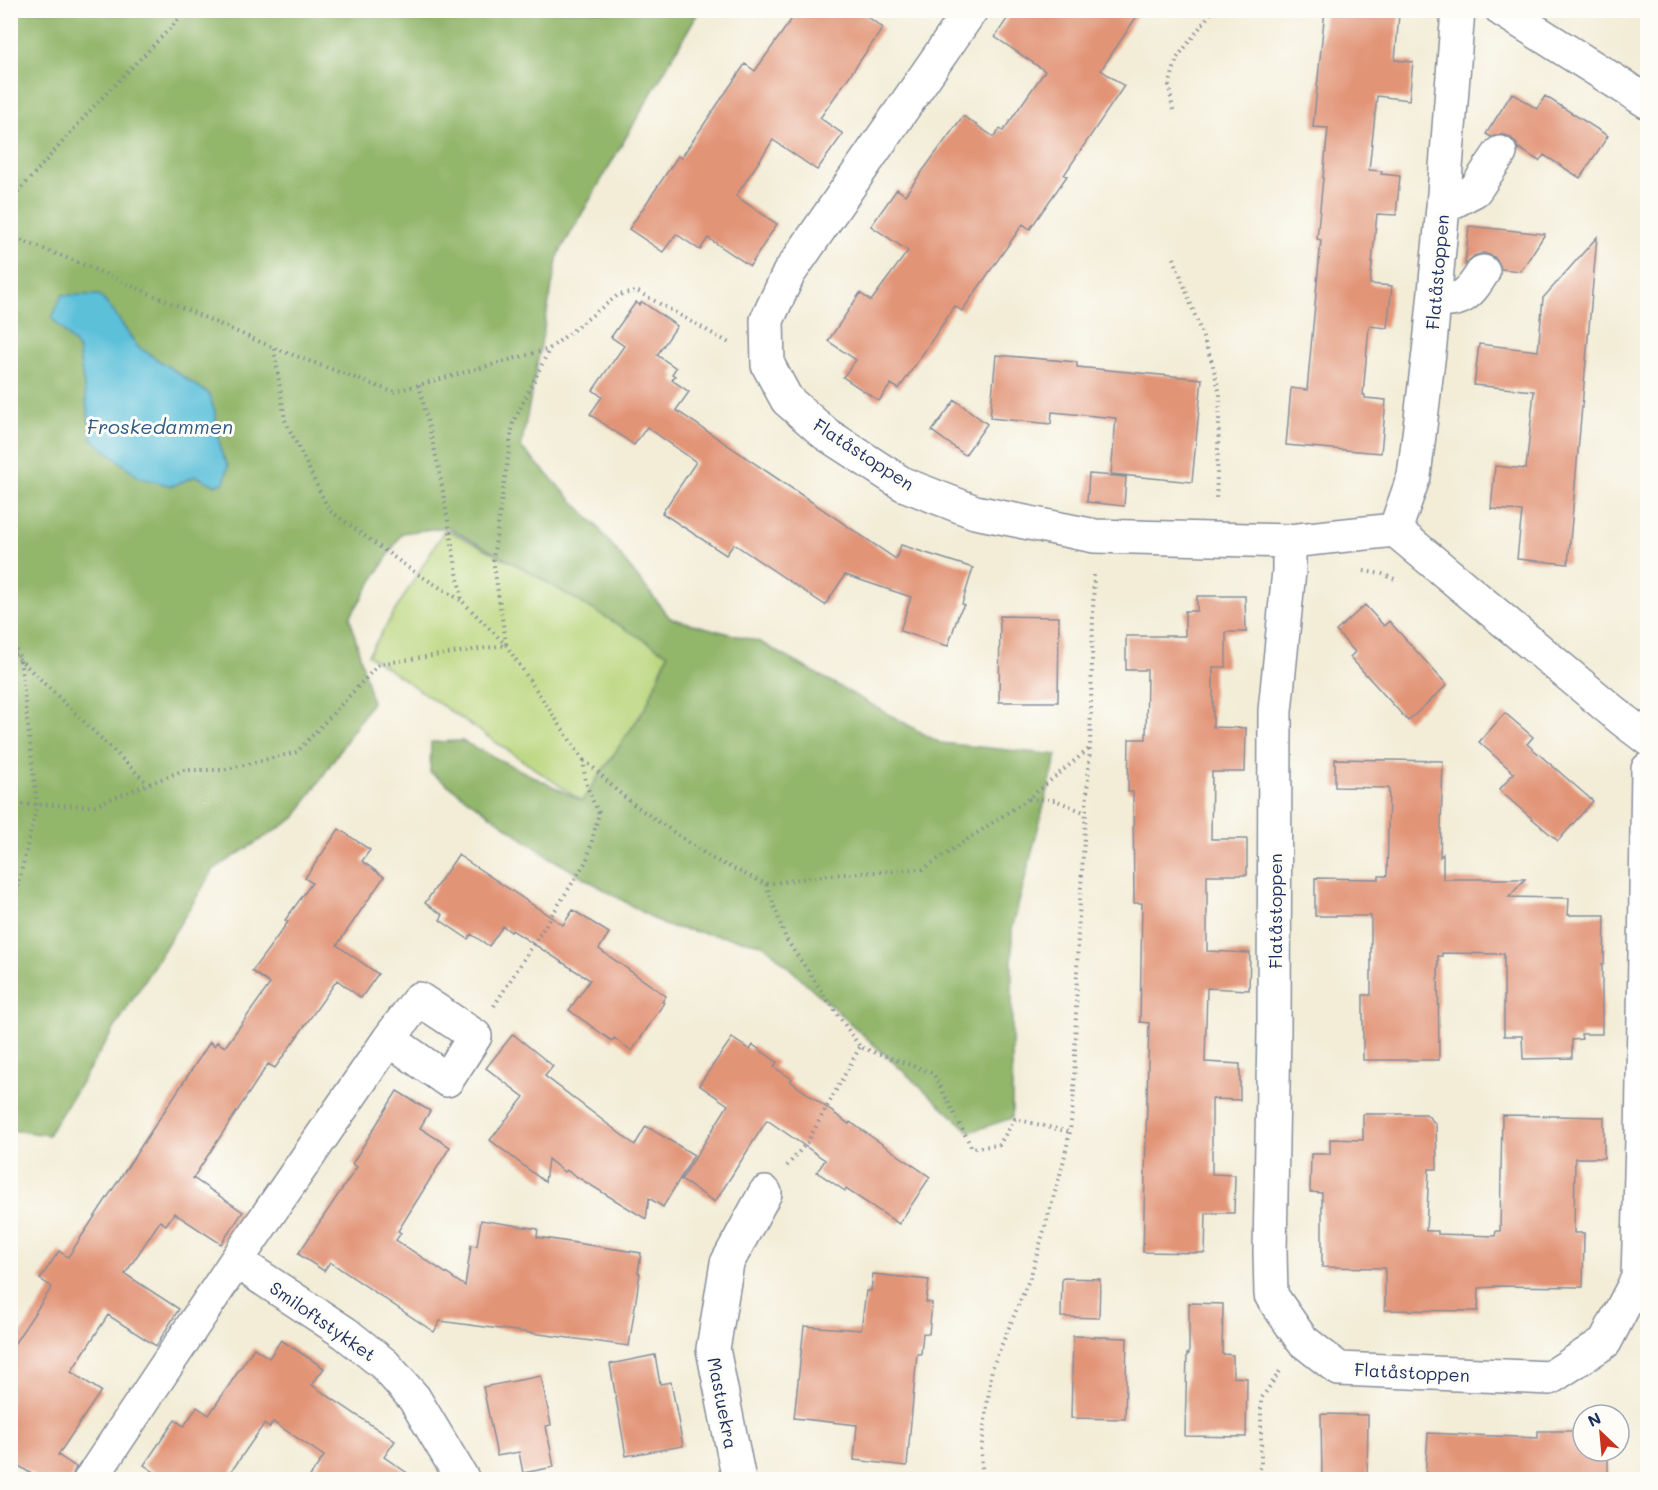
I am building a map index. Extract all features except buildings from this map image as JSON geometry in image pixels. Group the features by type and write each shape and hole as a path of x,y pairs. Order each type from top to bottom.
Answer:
{"street":[{"name":"Flatåstoppen","path":"971,10 789,273 767,320 768,365 787,400 825,434 903,484 975,512 1095,536 1289,541 1395,530 1414,477 1443,207 1458,10"},
{"path":"1502,10 1647,102"},
{"path":"1443,207 1475,190 1500,153"},
{"path":"1434,301 1453,301 1471,292 1483,272"},
{"path":"1395,530 1647,739"},
{"name":"Flatåstoppen","path":"1289,541 1289,571 1275,711 1271,1295 1302,1340 1339,1369 1550,1378 1605,1342 1638,1278 1647,769"},
{"path":"90,1479 236,1261 389,1039 419,999 475,1036 447,1080 389,1039"},
{"name":"Mastuekra","path":"739,1479 713,1349 727,1263 765,1193"},
{"name":"Smiloftstykket","path":"236,1261 345,1334 384,1364 414,1398 463,1479"}],"path":[{"path":"10,201 96,104 188,10"},
{"path":"1173,110 1169,86 1177,58 1213,10"},
{"path":"10,192 21,190"},
{"path":"10,236 80,263 274,348 393,392 549,350 618,295 637,291 768,365"},
{"path":"1174,258 1212,362 1220,394 1214,539"},
{"path":"274,348 285,420 329,510 413,571 462,601 506,645 584,761 636,806 711,858 766,884 829,876 923,869 1028,799 1090,748"},
{"path":"506,645 493,560 513,423 549,350"},
{"path":"418,385 439,470 462,601"},
{"path":"982,1479 981,1452 992,1368 1031,1275 1070,1132 1074,1092 1078,932 1090,748 1095,536"},
{"path":"1360,570 1382,574 1400,582"},
{"path":"10,639 20,658 37,804 10,921"},
{"path":"10,804 93,806 184,770 223,770 297,752 380,664 506,645"},
{"path":"10,650 148,784"},
{"path":"475,1036 586,860 599,813 591,800 583,771 584,761"},
{"path":"1028,799 1055,800 1086,813"},
{"path":"766,884 786,939 860,1047 933,1073 972,1148 999,1145 1015,1119 1070,1132"},
{"path":"765,1193 808,1141 860,1047"},
{"path":"1255,1479 1261,1465 1261,1399 1302,1340"}],"green space":[{"path":"11,11 699,11 558,255 521,447 596,525 670,618 760,642 940,743 1057,755 1012,929 1012,1118 970,1132 763,944 666,926 549,857 430,772 431,742 462,741 582,801 646,707 668,654 521,567 447,527 402,533 350,617 372,702 295,818 214,869 48,1135 11,1130","holes":["113,311 137,346 209,394 215,412 221,452 228,466 215,484 196,476 172,486 92,439 78,348"]},
{"path":"445,529 521,567 668,653 646,707 582,801 368,655"}],"water":[{"name":"Froskedammen","path":"62,295 99,295 137,346 209,394 215,412 221,452 228,466 224,483 215,485 196,476 172,486 140,478 92,439 78,348 52,318"}]}
